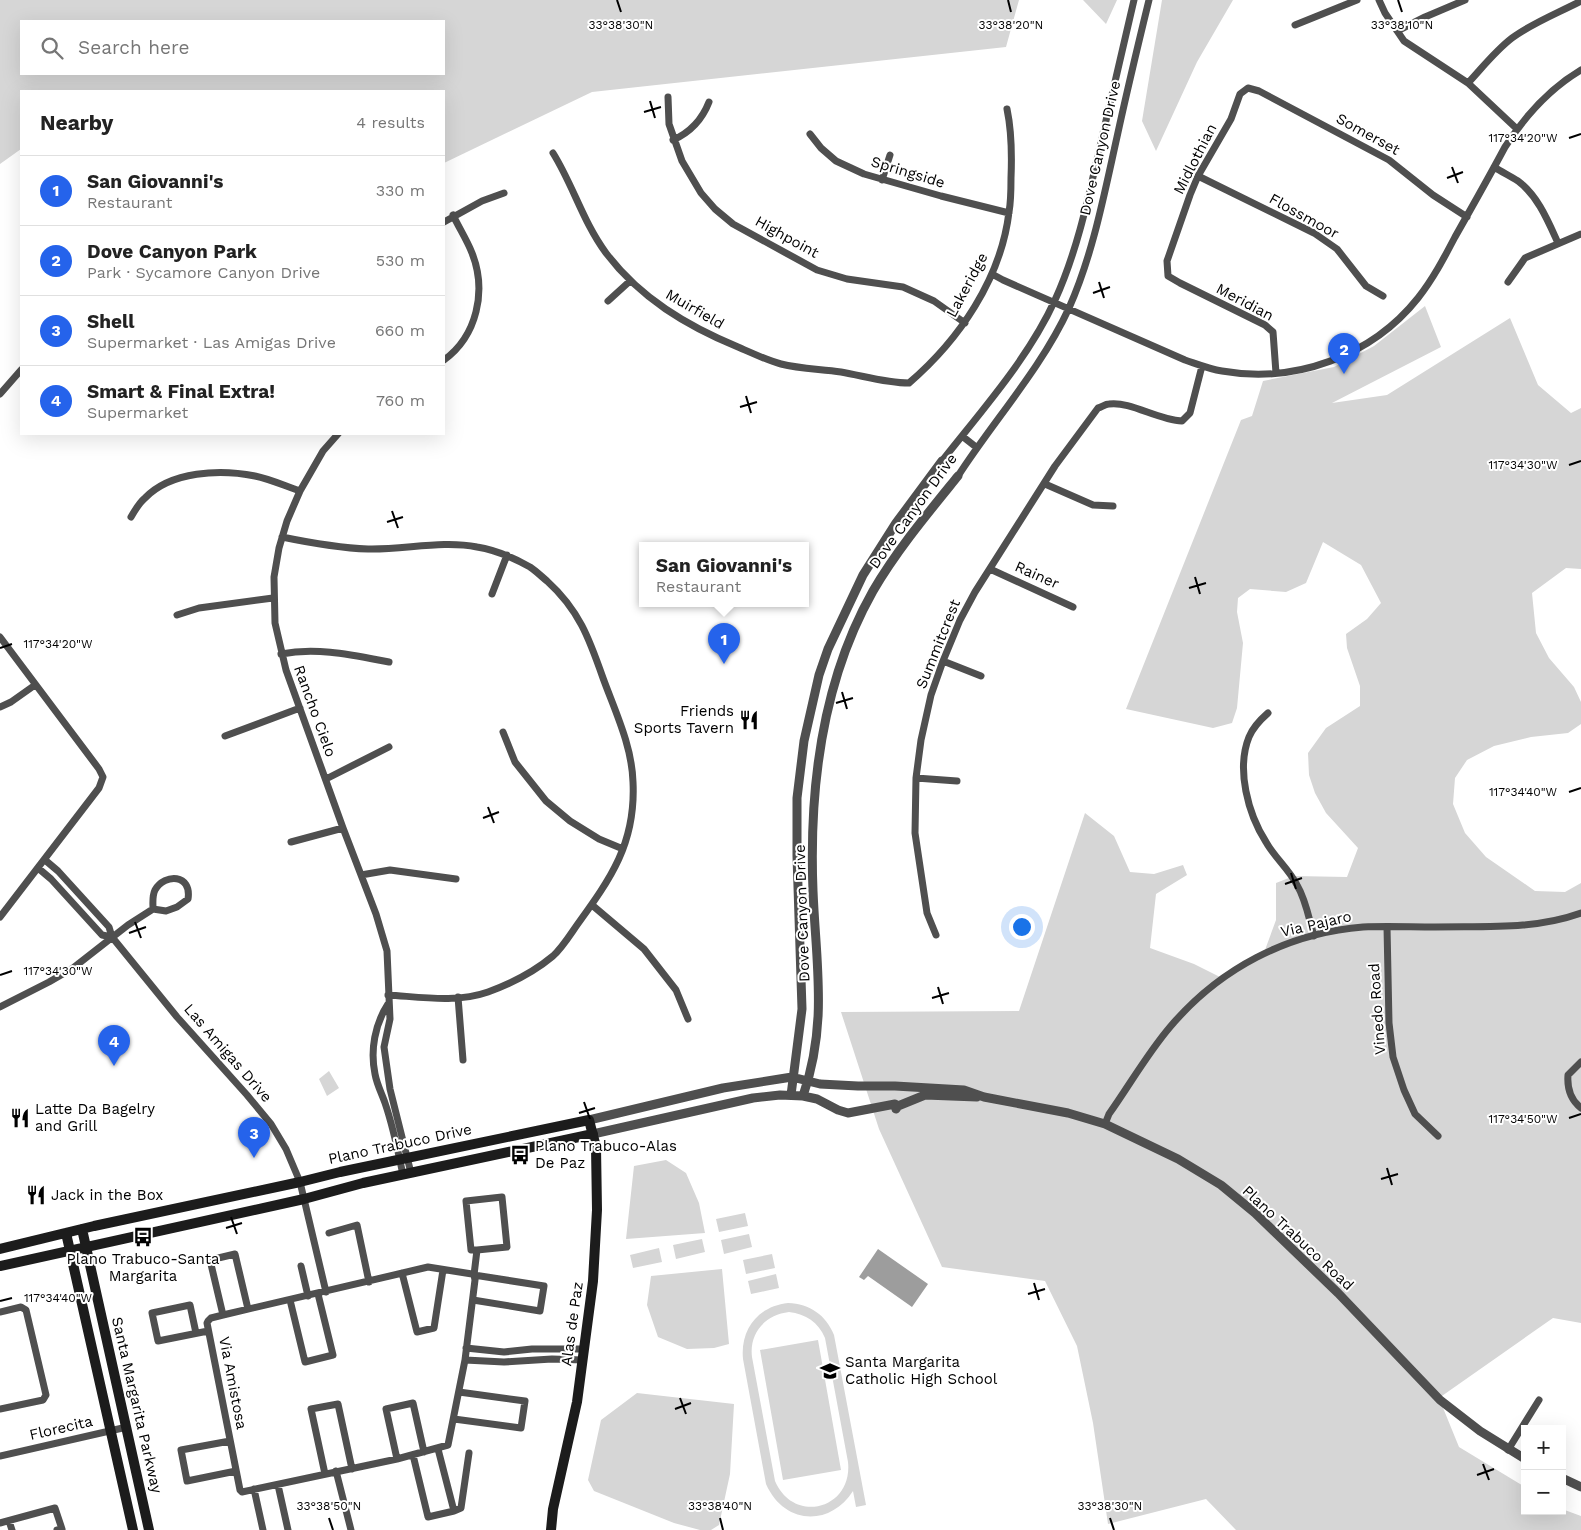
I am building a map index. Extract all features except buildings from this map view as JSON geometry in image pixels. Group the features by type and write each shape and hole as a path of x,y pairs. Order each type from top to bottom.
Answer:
{"main road":[{"name":"Plano Trabuco Drive","path":"0,1249 403,1158 589,1120"},
{"name":"Alas de Paz","path":"551,1530 577,1402 593,1281 598,1210 596,1147 589,1120"},
{"name":"Plano Trabuco Drive","path":"0,1266 304,1199 363,1183 593,1134"},
{"name":"Santa Margarita Parkway","path":"82,1229 149,1530"},
{"name":"Santa Margarita Parkway","path":"66,1233 133,1530"}],"street":[{"name":"Dove Canyon Drive","path":"791,1095 802,1009 797,798 804,741 819,675 828,649 863,575 896,523 1028,348 1054,302 1069,269 1087,205 1134,0"},
{"name":"Dove Canyon Drive","path":"803,1096 818,1036 818,957 813,891 815,788 822,735 829,704 849,640 872,593 904,543 958,476 976,447 1037,364 1068,309 1083,274 1101,208 1149,0"},
{"path":"1295,25 1356,0"},
{"path":"1379,0 1404,41 1468,84 1517,129"},
{"path":"1397,31 1466,0"},
{"path":"1468,84 1494,54 1512,38 1581,1"},
{"path":"992,274 1068,309 1202,366 1239,373 1276,373 1302,370 1329,362 1348,354 1381,334 1406,311 1426,287 1494,167 1526,116 1552,91 1581,70"},
{"name":"Midlothian","path":"1168,276 1167,261 1198,176 1231,119 1240,94 1248,88"},
{"name":"Somerset","path":"1248,88 1259,91 1389,160 1433,195 1467,217"},
{"name":"Highpoint","path":"668,97 669,124 673,140 682,161 701,193 715,209 733,224 817,270 847,279 903,287 934,301 965,323"},
{"path":"673,140 684,135 704,116 709,102"},
{"name":"Lakeridge","path":"897,383 909,384 938,356 965,323 992,274 1002,247 1009,213 1012,130 1007,110"},
{"name":"Springside","path":"810,134 821,148 836,161 882,180 1009,213"},
{"name":"Muirfield","path":"553,153 564,171 591,231 610,257 630,281 650,298 685,322 747,351 781,364 897,383"},
{"path":"882,180 890,155"},
{"path":"1494,167 1518,182 1533,196 1547,218 1558,243"},
{"name":"Flossmoor","path":"1198,176 1314,233 1337,249 1366,286 1383,296"},
{"path":"445,221 453,215 482,201 504,193"},
{"path":"445,359 453,353 464,339 478,308 477,272 472,253 453,215"},
{"path":"1508,282 1525,258 1581,234"},
{"name":"Meridian","path":"1168,276 1265,325 1273,332 1276,373"},
{"path":"608,301 630,281"},
{"name":"Summitcrest","path":"936,935 927,913 920,869 916,832 916,778 921,740 931,695 960,620 1055,466 1098,408 1107,404 1121,404 1170,420 1182,421 1190,413 1202,366"},
{"path":"0,394 20,372"},
{"name":"Rancho Cielo","path":"337,435 324,451 300,491 293,504 282,537 274,572 275,622 281,654 376,914 386,951 390,1018 384,1048 387,1074 407,1174"},
{"path":"962,436 976,447"},
{"path":"131,517 144,498 159,487 188,476 218,473 256,476 300,491"},
{"path":"1045,484 1093,504 1113,506"},
{"path":"282,537 330,547 370,549 450,545 477,546 507,555 533,568 558,591 576,612 590,641 628,748 631,765 633,806 631,822 623,849 611,878 555,955 531,971 489,992 445,998 388,999"},
{"path":"492,594 507,555"},
{"name":"Rainer","path":"990,569 1073,607"},
{"path":"176,615 199,608 274,598"},
{"path":"0,637 103,777 99,788 0,917"},
{"path":"281,654 324,651 388,662"},
{"path":"943,661 981,676"},
{"path":"0,707 11,702 35,685"},
{"path":"225,736 300,708"},
{"path":"1268,713 1256,724 1249,737 1244,782 1246,797 1265,842 1297,884 1314,936"},
{"path":"503,732 515,762 546,802 570,821 599,839 623,849"},
{"path":"326,779 389,747"},
{"path":"916,778 957,781"},
{"path":"291,842 343,828"},
{"name":"Las Amigas Drive","path":"45,860 72,886 109,927 112,937 177,1018 248,1095 271,1124 286,1148 300,1182 326,1292"},
{"name":"Las Amigas Drive","path":"38,868 65,893 102,935 112,937"},
{"path":"361,875 390,870 456,879"},
{"path":"0,1007 73,968 112,937 153,909 166,911 177,907 188,898 189,890 187,884 180,879 172,878 164,882 156,888 152,897 153,909"},
{"path":"65,893 72,886"},
{"path":"592,905 644,950 676,990 688,1019"},
{"name":"Via Pajaro","path":"1105,1124 1109,1114 1170,1028 1202,994 1228,973 1253,958 1283,944 1364,927 1511,926 1540,924 1581,913"},
{"name":"Vinedo Road","path":"1387,927 1389,1023 1393,1057 1404,1090 1415,1114 1438,1136"},
{"path":"458,997 462,1060"},
{"name":"Rancho Cielo","path":"388,999 380,1016 373,1049 375,1075 403,1158"},
{"path":"373,1049 384,1048"},
{"path":"1581,1062 1568,1075 1567,1083 1571,1097 1581,1108"},
{"path":"375,1075 387,1074"},
{"name":"Plano Trabuco Drive","path":"589,1120 723,1088 792,1077 808,1080"},
{"name":"Plano Trabuco Road","path":"808,1080 820,1084 954,1089 964,1090 984,1097"},
{"name":"Plano Trabuco Road","path":"803,1096 817,1099 848,1113 895,1104 898,1106 925,1095 984,1097 1068,1112 1105,1124 1178,1159 1220,1186 1256,1213 1338,1293 1440,1400 1480,1431 1521,1457"},
{"name":"Plano Trabuco Drive","path":"593,1134 753,1098 803,1096"},
{"path":"502,1197 507,1246 477,1250 471,1250 466,1201 502,1197"},
{"path":"329,1232 357,1225 369,1282"},
{"path":"263,1530 254,1490 397,1459 448,1445 465,1360 477,1250"},
{"name":"Via Amistosa","path":"222,1315 210,1260 235,1254 248,1309"},
{"path":"301,1266 308,1296"},
{"name":"Via Amistosa","path":"254,1490 242,1492 236,1471 208,1331 208,1321 211,1318 428,1267 544,1286 540,1310 473,1300"},
{"path":"402,1273 417,1332 434,1328 443,1270"},
{"path":"290,1300 305,1362 333,1355 318,1294"},
{"name":"Via Amistosa","path":"196,1333 190,1305 152,1313 158,1340 208,1331"},
{"path":"0,1312 21,1307 26,1310 46,1395 44,1400 0,1409"},
{"path":"466,1348 504,1352 542,1348 584,1348"},
{"path":"465,1360 504,1362 552,1359 583,1360"},
{"path":"454,1419 521,1428 525,1401 459,1392"},
{"path":"1508,1450 1539,1400"},
{"path":"397,1459 386,1409 413,1403 424,1452"},
{"path":"325,1474 311,1409 338,1404 352,1469"},
{"name":"Florecita","path":"0,1456 127,1427"},
{"name":"Via Amistosa","path":"230,1441 181,1450 187,1481 236,1471"},
{"path":"438,1449 454,1510"},
{"path":"413,1455 428,1517 461,1508 468,1453"},
{"path":"336,1471 351,1530"},
{"path":"1566,1480 1581,1487"},
{"path":"278,1485 288,1530"},
{"path":"0,1522 54,1508 62,1529 57,1530"},
{"path":"9,1521 12,1530"}],"shaded area":[{"path":"0,0 1019,0 1006,47 592,92 445,163 445,90 20,90 20,150 0,164"},
{"path":"1083,0 1117,0 1106,24"},
{"path":"1162,0 1233,0 1197,62 1156,151 1142,121"},
{"path":"1425,306 1441,347 1332,403 1387,395 1510,318 1538,385 1571,413 1581,408 1581,569 1566,568 1532,593 1536,633 1549,658 1574,687 1581,702 1581,724 1568,733 1531,737 1494,746 1467,760 1455,778 1453,804 1465,833 1486,857 1535,891 1565,892 1581,883 1581,1323 1553,1318 1439,1398 1459,1447 1521,1485 1521,1515 1566,1515 1566,1510 1581,1516 1581,1530 1236,1530 1206,1499 1108,1524 1093,1423 1077,1346 1045,1281 942,1267 879,1129 841,1012 1019,1011 1085,813 1114,836 1130,872 1154,874 1183,865 1187,875 1156,894 1150,948 1194,964 1224,979 1265,950 1276,920 1276,883 1294,876 1347,877 1358,848 1326,813 1315,793 1309,775 1308,753 1326,728 1360,706 1360,686 1347,648 1346,634 1367,619 1381,603 1361,565 1323,542 1306,583 1286,592 1250,589 1238,598 1237,612 1243,643 1237,708 1232,723 1213,728 1126,709 1241,420 1252,416 1263,381 1334,367 1374,346"},
{"path":"329,1071 339,1088 327,1096 319,1079"},
{"path":"666,1160 686,1173 699,1203 705,1233 626,1239 634,1166"},
{"path":"745,1213 748,1226 719,1232 716,1219"},
{"path":"749,1234 752,1247 724,1254 721,1240"},
{"path":"702,1239 705,1252 676,1259 673,1245"},
{"path":"659,1248 662,1262 633,1268 630,1255"},
{"path":"878,1249 928,1284 912,1307 868,1276 864,1280 859,1277"},
{"path":"772,1254 775,1268 746,1274 743,1260"},
{"path":"722,1269 729,1344 714,1348 687,1349 658,1337 647,1305 651,1276"},
{"path":"776,1274 779,1288 751,1294 748,1281"},
{"path":"788,1303 810,1308 822,1316 831,1328 834,1335 866,1505 856,1507 853,1491 843,1503 832,1511 808,1516 795,1514 774,1498 766,1484 743,1359 743,1348 748,1329 754,1321 760,1314 778,1305","holes":["795,1313 815,1323 825,1338 848,1462 847,1478 841,1491 832,1500 820,1506 808,1507 795,1503 784,1495 775,1481 752,1357 753,1340 760,1327 766,1321 780,1314"]},
{"path":"818,1340 841,1470 783,1480 760,1350"},
{"path":"637,1393 734,1404 730,1474 719,1525 711,1530 700,1530 674,1523 594,1491 588,1480 601,1420"}],"place":[{"name":"Dove Canyon Park","path":"1344,374"},
{"name":"San Giovanni's","path":"724,664"},
{"name":"Friends Sports Tavern","path":"749,720"},
{"name":"Smart & Final Extra!","path":"114,1066"},
{"name":"Latte Da Bagelry and Grill","path":"20,1118"},
{"name":"Plano Trabuco-Alas De Paz","path":"520,1155"},
{"name":"Shell","path":"254,1158"},
{"name":"Jack in the Box","path":"36,1195"},
{"name":"Plano Trabuco-Santa Margarita","path":"143,1237"},
{"name":"Santa Margarita Catholic High School","path":"830,1371"}]}
